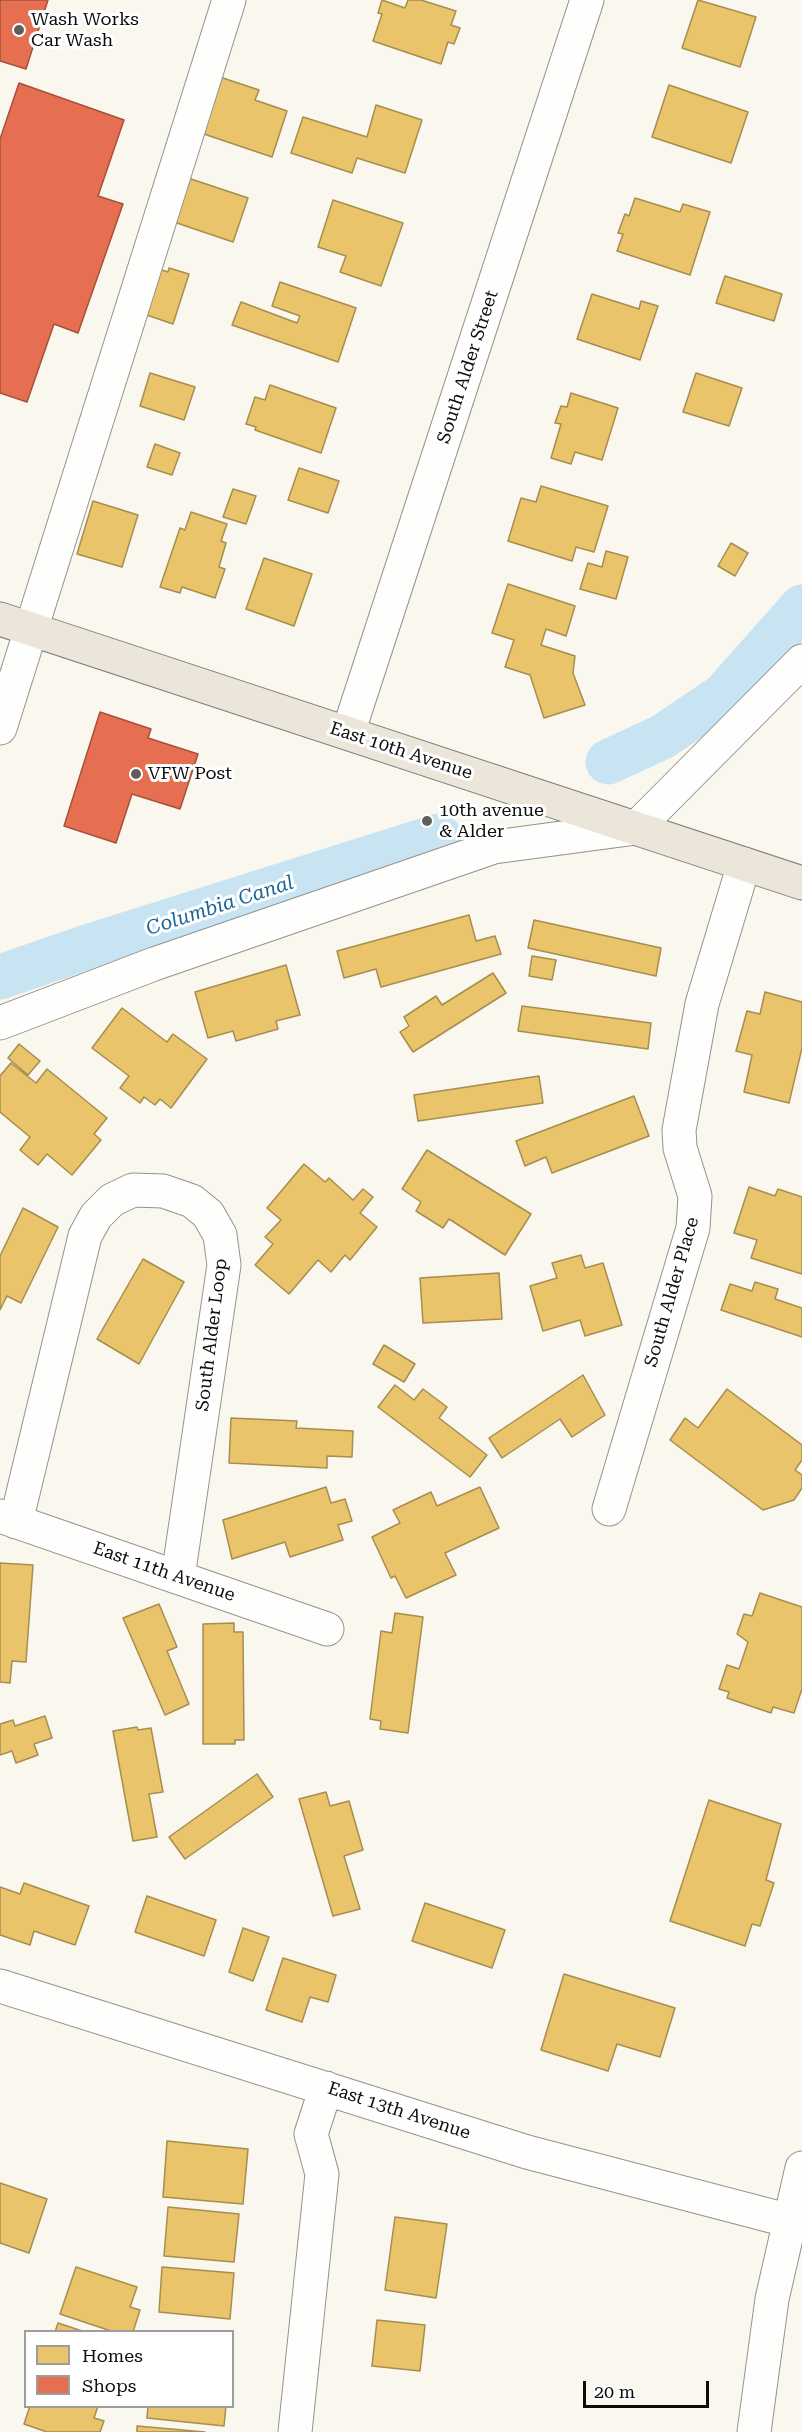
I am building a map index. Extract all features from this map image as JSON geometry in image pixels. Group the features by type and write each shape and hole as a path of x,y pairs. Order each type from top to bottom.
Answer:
{"main road":[{"name":"East 10th Avenue","path":"0,619 802,883"}],"street":[{"path":"0,726 33,630 229,0"},
{"name":"South Alder Street","path":"348,733 587,0"},
{"path":"0,1023 154,964 494,847 636,828 802,661"},
{"name":"South Alder Place","path":"609,1509 693,1228 694,1196 680,1148 679,1130 702,1004 744,864"},
{"name":"South Alder Loop","path":"8,1519 85,1236 96,1216 112,1200 134,1190 163,1191 192,1201 208,1214 220,1235 224,1265 178,1577"},
{"name":"East 11th Avenue","path":"8,1519 327,1629"},
{"name":"East 13th Avenue","path":"0,1986 592,2171 795,2223"},
{"path":"295,2432 322,2175 311,2134 326,2088"},
{"path":"754,2432 772,2299 795,2223 802,2168"}],"building: Homes":[{"path":"382,0 405,8 408,0 421,0 456,11 451,25 460,28 454,44 448,42 441,64 373,41 382,14 378,13"},
{"path":"698,0 756,17 740,67 682,48"},
{"path":"214,75 259,90 255,100 287,111 272,157 195,131"},
{"path":"669,85 748,112 731,163 652,137"},
{"path":"376,105 422,120 405,173 357,158 352,173 291,153 303,117 367,137"},
{"path":"182,176 248,198 233,242 168,220"},
{"path":"635,198 680,212 683,204 710,212 690,275 617,251 623,234 618,233 625,214 629,216"},
{"path":"333,200 403,223 381,286 340,272 346,256 318,247"},
{"path":"149,266 168,272 169,268 189,274 173,324 135,311"},
{"path":"725,276 782,294 774,321 716,303"},
{"path":"280,282 356,308 338,362 232,325 241,302 297,323 300,316 272,306"},
{"path":"592,294 639,309 641,301 658,306 640,360 577,339"},
{"path":"150,373 195,387 184,420 140,406"},
{"path":"696,373 742,388 729,426 683,412"},
{"path":"270,385 336,408 321,453 255,430 256,427 246,424 255,397 265,400"},
{"path":"571,393 618,408 602,460 575,452 571,464 551,458 561,424 555,423 561,406 567,407"},
{"path":"155,444 180,453 172,475 147,467"},
{"path":"299,468 339,481 328,513 288,500"},
{"path":"541,486 608,506 594,552 576,547 572,561 508,541 521,498 536,502"},
{"path":"233,489 256,496 246,524 223,517"},
{"path":"93,501 138,515 122,567 77,554"},
{"path":"191,512 227,524 221,541 226,543 219,567 225,569 215,598 182,587 180,593 160,587 180,528 185,530"},
{"path":"731,543 748,553 735,576 718,566"},
{"path":"606,551 628,557 616,599 580,589 588,563 602,567"},
{"path":"264,558 312,574 294,626 246,609"},
{"path":"508,584 575,606 566,636 546,629 541,645 575,656 573,673 585,705 544,718 530,675 505,667 514,640 492,633"},
{"path":"469,915 476,941 495,936 501,954 381,987 376,969 344,978 337,951"},
{"path":"534,920 661,948 656,976 528,948"},
{"path":"532,956 556,960 552,980 529,976"},
{"path":"286,965 300,1015 276,1021 278,1029 236,1041 233,1031 208,1038 195,992"},
{"path":"493,973 506,993 413,1052 400,1032 409,1026 404,1017 436,996 442,1005"},
{"path":"765,992 802,1002 802,1048 789,1103 744,1092 752,1055 736,1051 747,1011 760,1014"},
{"path":"522,1006 651,1023 648,1049 518,1031"},
{"path":"122,1008 167,1042 173,1034 207,1059 171,1108 160,1099 155,1105 144,1097 140,1103 120,1088 129,1076 92,1048"},
{"path":"19,1044 40,1061 28,1075 8,1058"},
{"path":"11,1063 36,1083 47,1069 107,1118 94,1134 101,1140 72,1175 47,1154 38,1165 20,1150 30,1137 0,1112 0,1076"},
{"path":"539,1076 543,1103 418,1121 414,1095"},
{"path":"634,1096 649,1136 552,1173 546,1157 525,1166 516,1141"},
{"path":"427,1150 531,1214 505,1255 449,1219 443,1228 416,1211 421,1202 402,1189"},
{"path":"304,1164 325,1182 329,1178 353,1200 363,1189 373,1197 360,1213 377,1227 350,1260 345,1255 331,1272 318,1260 289,1294 255,1265 273,1244 265,1237 281,1220 267,1208"},
{"path":"749,1187 775,1196 778,1189 802,1197 802,1274 751,1258 757,1240 734,1233"},
{"path":"23,1208 58,1227 21,1303 7,1296 0,1310 0,1256"},
{"path":"581,1255 585,1268 603,1263 622,1325 585,1336 580,1320 543,1331 530,1286 557,1278 552,1263"},
{"path":"143,1259 184,1282 139,1364 97,1339"},
{"path":"499,1273 502,1319 423,1323 420,1278"},
{"path":"755,1282 778,1289 775,1299 802,1308 802,1337 721,1310 730,1284 752,1291"},
{"path":"384,1345 415,1364 404,1382 373,1364"},
{"path":"583,1375 605,1415 572,1437 560,1419 502,1458 489,1438"},
{"path":"395,1385 414,1400 423,1389 447,1407 439,1418 487,1455 470,1477 378,1407"},
{"path":"727,1389 802,1445 802,1460 795,1470 802,1475 802,1488 794,1500 763,1510 670,1440 685,1418 698,1428"},
{"path":"231,1418 297,1421 296,1428 353,1431 352,1457 327,1456 327,1468 229,1463"},
{"path":"326,1487 331,1503 345,1499 352,1521 338,1525 343,1540 290,1557 285,1542 232,1559 223,1520"},
{"path":"480,1487 499,1528 445,1553 456,1575 406,1598 395,1576 391,1578 372,1537 400,1523 393,1510 431,1492 437,1506"},
{"path":"0,1563 33,1565 26,1662 12,1661 10,1683 0,1682"},
{"path":"760,1593 802,1607 802,1689 794,1713 773,1707 771,1713 727,1698 729,1692 719,1689 727,1665 739,1669 748,1642 737,1634 744,1614 752,1616"},
{"path":"159,1604 177,1647 167,1651 189,1704 165,1715 123,1618"},
{"path":"395,1613 423,1617 408,1733 380,1729 381,1721 370,1719 381,1631 392,1633"},
{"path":"234,1623 234,1632 243,1632 244,1740 235,1740 235,1744 203,1744 203,1624"},
{"path":"45,1716 52,1738 34,1744 38,1755 16,1763 12,1751 0,1755 0,1724 13,1720 15,1726"},
{"path":"137,1727 138,1730 151,1728 163,1792 149,1794 157,1837 133,1841 113,1731"},
{"path":"257,1774 273,1797 185,1859 169,1837"},
{"path":"326,1792 330,1806 349,1801 363,1850 344,1856 360,1909 333,1916 299,1799"},
{"path":"709,1800 781,1824 766,1880 774,1883 760,1926 752,1924 745,1946 670,1921"},
{"path":"24,1883 89,1906 75,1945 34,1931 30,1945 0,1935 0,1887 20,1894"},
{"path":"147,1896 216,1920 204,1956 135,1932"},
{"path":"425,1903 505,1930 492,1968 412,1941"},
{"path":"243,1928 269,1937 253,1981 229,1972"},
{"path":"283,1958 336,1975 328,2002 310,1997 302,2022 266,2010"},
{"path":"564,1974 675,2008 660,2057 617,2044 608,2071 541,2050"},
{"path":"167,2141 248,2149 243,2204 163,2197"},
{"path":"0,2183 47,2199 29,2253 0,2243"},
{"path":"168,2207 239,2214 234,2262 164,2256"},
{"path":"395,2217 447,2224 436,2298 385,2290"},
{"path":"76,2267 137,2287 130,2307 140,2310 134,2330 108,2330 60,2314"},
{"path":"162,2267 234,2273 230,2319 159,2312"},
{"path":"377,2320 425,2325 420,2371 372,2366"},
{"path":"58,2323 79,2330 56,2330"},
{"path":"29,2408 97,2408 94,2418 104,2421 100,2432 47,2432 24,2424"},
{"path":"148,2408 226,2408 224,2426 147,2418"},
{"path":"137,2426 205,2432 137,2432"}],"building: Shops":[{"name":"Wash Works Car Wash","path":"0,0 48,0 26,69 0,61"},
{"path":"19,83 124,120 98,196 123,204 78,333 54,324 27,402 0,393 0,139"},
{"name":"VFW Post","path":"100,712 151,729 148,738 198,754 180,809 132,794 116,843 64,826"}],"waterway":[{"name":"Columbia Canal","path":"608,762 662,737 723,696 802,607"},
{"name":"Columbia Canal","path":"0,977 84,948 439,836"}],"place":[{"name":"Wash Works Car Wash","path":"19,30"},
{"name":"VFW Post","path":"136,774"},
{"name":"10th avenue & Alder","path":"427,821"}]}
